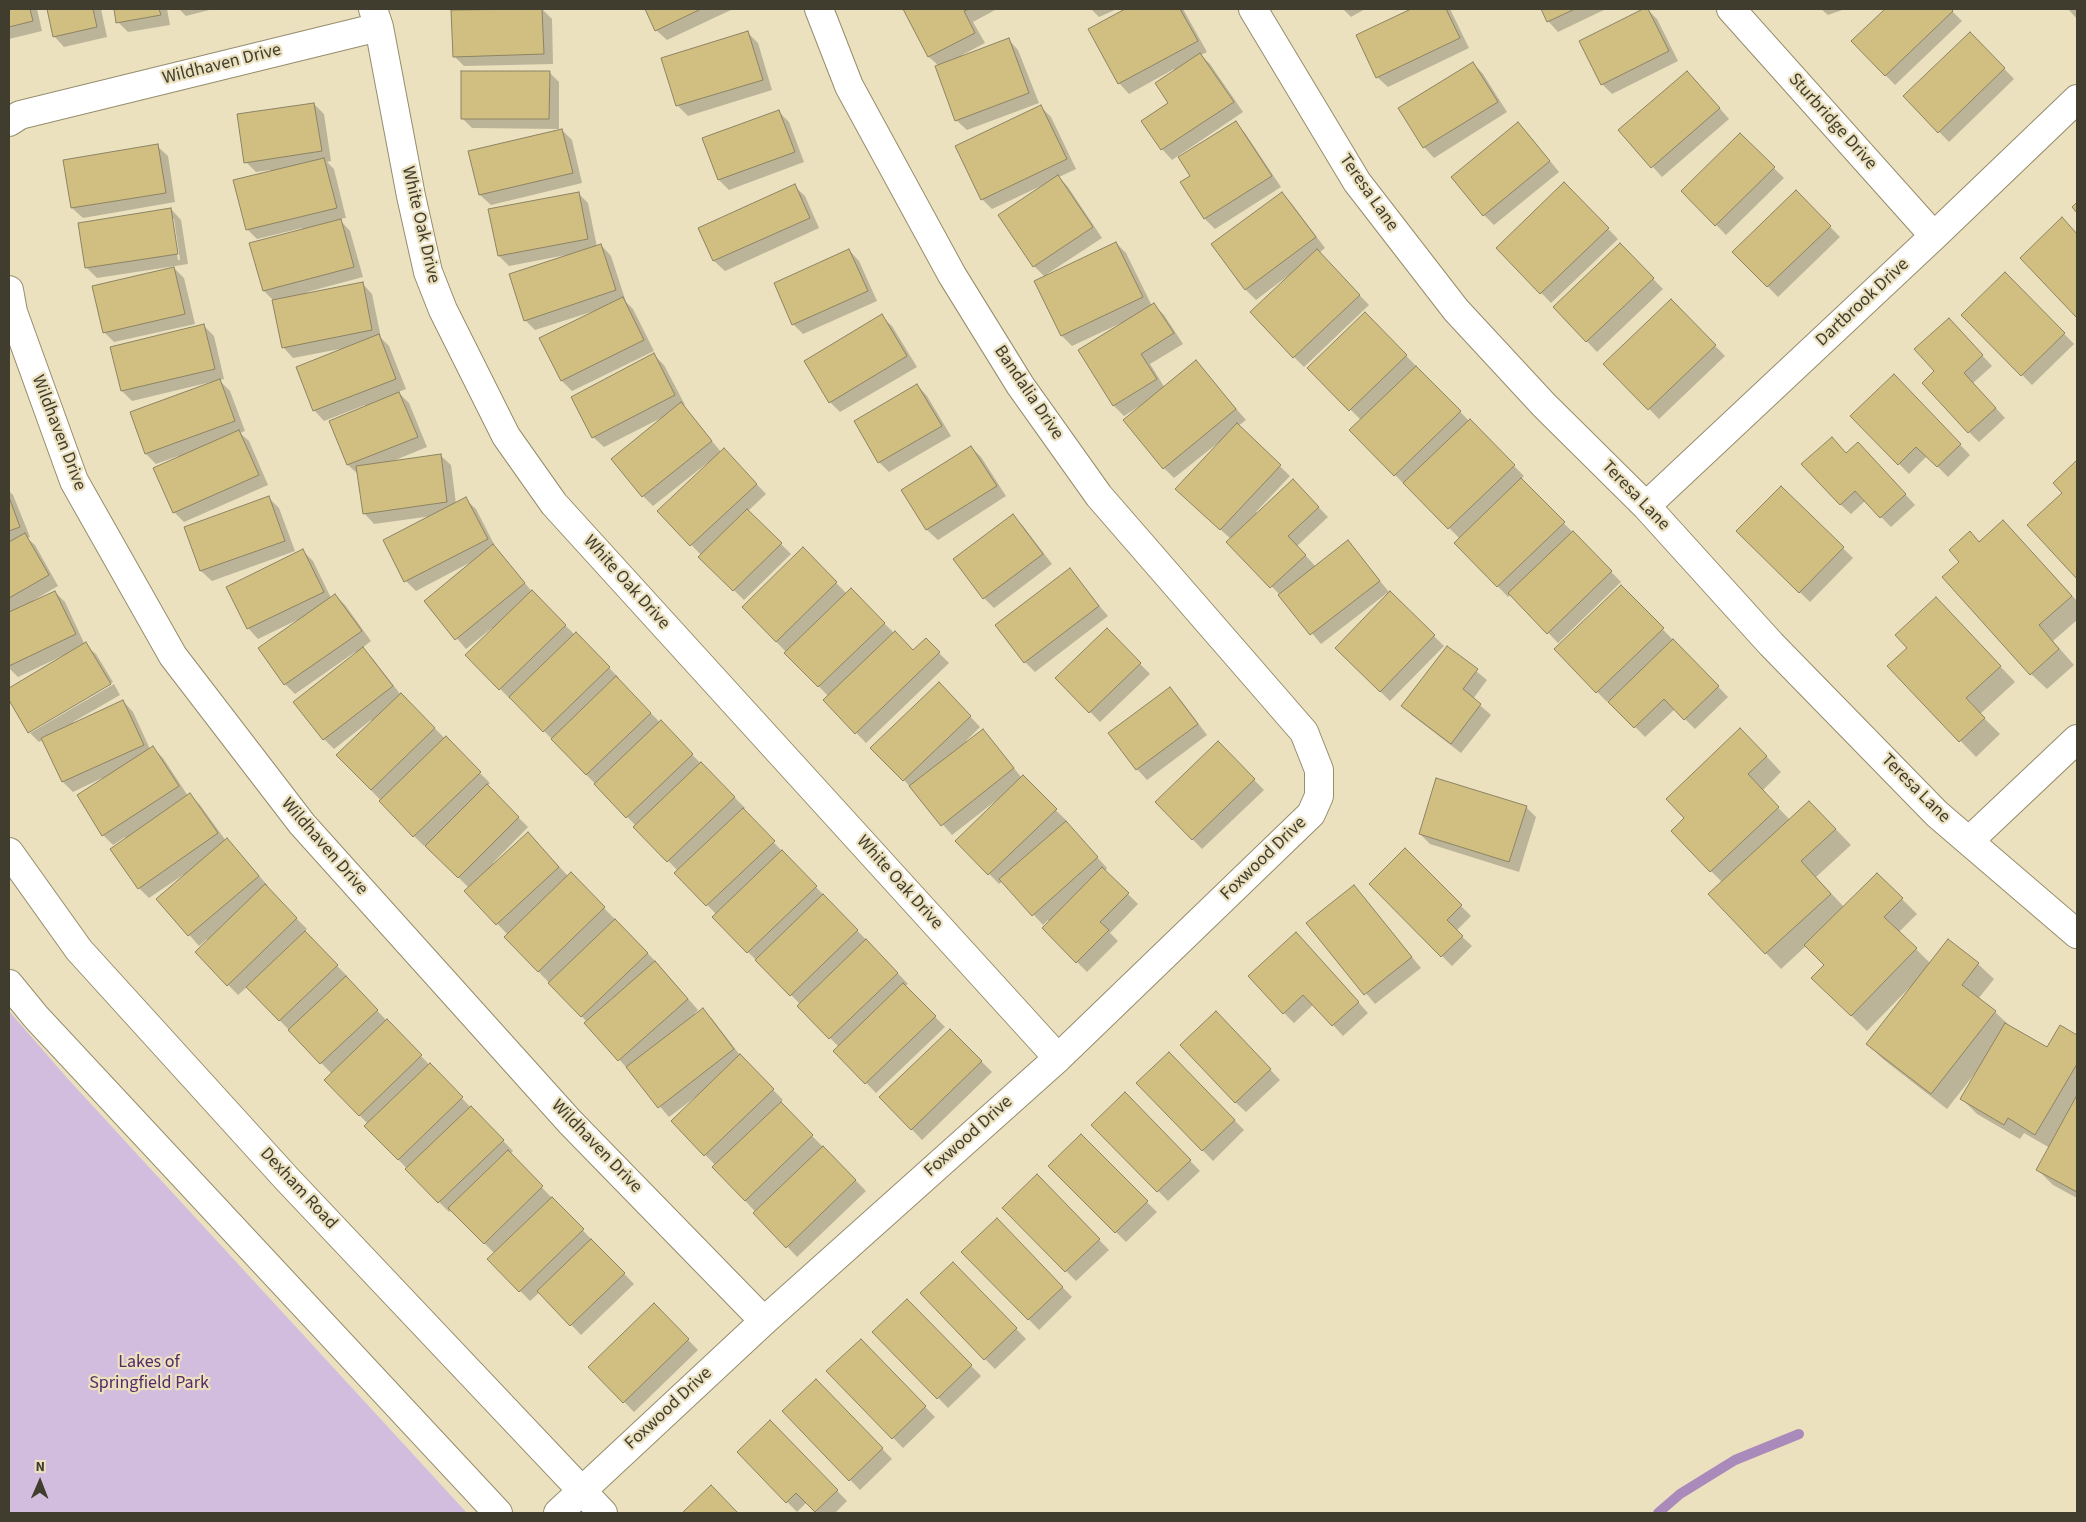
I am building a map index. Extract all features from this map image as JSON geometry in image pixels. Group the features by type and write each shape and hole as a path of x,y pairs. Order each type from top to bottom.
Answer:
{"street":[{"name":"Bandalia Drive","path":"819,9 849,86 952,275 1020,385 1099,496 1304,732"},
{"name":"Teresa Lane","path":"1253,9 1356,182 1456,310 1544,405 1646,506 1772,644 1937,814 2077,934"},
{"name":"Sturbridge Drive","path":"1730,9 1934,236"},
{"name":"Wildhaven Drive","path":"9,122 20,115 376,18"},
{"name":"White Oak Drive","path":"376,18 428,272 443,310 506,436 554,504 1058,1058"},
{"name":"Dartbrook Drive","path":"1646,506 1934,236 2077,98"},
{"name":"Wildhaven Drive","path":"9,290 13,312 74,481 173,656 302,824 570,1122 764,1321"},
{"name":"Foxwood Drive","path":"558,1513 764,1321 1058,1058 1311,814 1319,796 1319,770 1304,732"},
{"path":"1969,841 2077,739"},
{"name":"Dexham Road","path":"9,852 85,957 287,1179 603,1513"},
{"path":"9,984 36,1017 498,1513"}],"green space":[{"name":"Lakes of Springfield Park","path":"9,1011 68,1079 467,1513 9,1513"}],"building":[{"path":"9,9 30,9 33,21 9,27"},
{"path":"47,9 93,9 97,27 53,37"},
{"path":"114,9 159,9 161,15 116,23"},
{"path":"542,9 544,54 453,57 451,10"},
{"path":"645,9 701,9 655,31"},
{"path":"903,9 969,9 964,11 975,33 928,57"},
{"path":"1125,9 1180,9 1198,41 1118,84 1088,29"},
{"path":"1411,9 1446,9 1460,38 1376,78 1356,35"},
{"path":"1541,9 1575,9 1547,22"},
{"path":"1643,9 1648,9 1669,51 1601,85 1579,41"},
{"path":"1885,9 1951,9 1953,11 1885,76 1851,41"},
{"path":"748,31 763,80 676,106 661,58"},
{"path":"1970,32 2005,68 1938,133 1903,96"},
{"path":"1009,38 1029,93 955,121 935,66"},
{"path":"1200,53 1234,102 1161,150 1141,121 1168,103 1155,83"},
{"path":"1473,62 1498,102 1423,148 1398,108"},
{"path":"461,71 550,71 549,119 461,119"},
{"path":"1687,71 1720,108 1651,168 1618,130"},
{"path":"314,103 322,151 244,163 237,114"},
{"path":"1041,105 1067,159 981,200 955,146"},
{"path":"779,110 795,152 718,180 702,138"},
{"path":"1236,121 1272,176 1204,219 1180,182 1190,176 1178,157"},
{"path":"1518,122 1550,161 1483,216 1451,177"},
{"path":"562,129 573,173 479,195 468,151"},
{"path":"1740,133 1775,167 1715,226 1681,191"},
{"path":"158,144 166,193 71,208 63,160"},
{"path":"324,158 337,208 246,230 233,180"},
{"path":"1058,175 1093,227 1033,267 998,215"},
{"path":"1564,182 1609,228 1540,294 1496,248"},
{"path":"795,184 810,218 713,261 698,228"},
{"path":"1796,190 1831,226 1767,287 1732,252"},
{"path":"579,192 588,239 498,256 488,209"},
{"path":"1282,192 1316,237 1245,290 1211,244"},
{"path":"2077,202 2077,213 2072,207"},
{"path":"171,208 178,254 85,268 78,223"},
{"path":"2062,217 2077,234 2077,318 2020,258"},
{"path":"341,219 354,267 263,291 249,243"},
{"path":"1116,242 1143,297 1061,336 1034,281"},
{"path":"1620,243 1654,278 1586,342 1553,307"},
{"path":"601,244 616,290 524,321 509,274"},
{"path":"849,249 868,291 792,325 774,283"},
{"path":"1317,249 1360,295 1293,358 1250,312"},
{"path":"174,267 185,314 103,333 92,286"},
{"path":"2005,272 2065,333 2021,376 1961,315"},
{"path":"363,282 372,330 282,348 272,300"},
{"path":"623,297 644,340 561,381 539,338"},
{"path":"1671,299 1716,345 1648,410 1603,364"},
{"path":"1154,303 1174,333 1141,354 1157,379 1113,406 1078,350"},
{"path":"1365,312 1407,355 1349,411 1307,368"},
{"path":"882,314 907,356 829,403 804,361"},
{"path":"1949,318 1983,355 1964,373 1996,408 1968,433 1922,383 1934,371 1914,349"},
{"path":"204,324 215,369 121,391 110,347"},
{"path":"379,334 396,379 313,411 296,367"},
{"path":"654,353 675,395 592,438 571,397"},
{"path":"1196,360 1236,409 1163,469 1123,420"},
{"path":"1416,366 1461,411 1394,476 1349,430"},
{"path":"1894,374 1961,444 1937,467 1916,447 1898,465 1850,416"},
{"path":"220,379 235,421 145,454 130,412"},
{"path":"917,384 942,426 878,463 854,421"},
{"path":"399,392 418,437 347,465 329,421"},
{"path":"681,402 712,441 642,497 611,459"},
{"path":"1470,419 1515,465 1448,529 1403,483"},
{"path":"1237,423 1281,465 1220,530 1175,489"},
{"path":"239,430 259,475 173,513 153,468"},
{"path":"1832,437 1846,453 1858,442 1906,494 1880,518 1855,491 1840,505 1801,464"},
{"path":"971,446 997,486 926,530 901,490"},
{"path":"724,448 757,484 690,546 657,511"},
{"path":"441,454 447,502 363,514 356,466"},
{"path":"2077,460 2077,579 2027,525 2062,493 2053,483"},
{"path":"1521,478 1565,522 1497,587 1454,543"},
{"path":"1293,479 1319,507 1288,536 1306,555 1270,588 1226,542"},
{"path":"1781,486 1844,547 1799,593 1736,531"},
{"path":"269,496 285,541 200,571 184,527"},
{"path":"9,497 20,527 9,531"},
{"path":"466,497 488,539 404,582 383,540"},
{"path":"747,509 782,543 733,591 698,557"},
{"path":"1013,514 1043,554 983,599 953,559"},
{"path":"2003,520 2072,596 2039,625 2059,649 2030,675 1942,577 1959,562 1949,550 1970,531 1979,542"},
{"path":"1573,531 1612,571 1547,634 1508,593"},
{"path":"25,533 49,575 9,598 9,542"},
{"path":"1348,540 1380,581 1310,635 1278,595"},
{"path":"493,544 525,583 455,640 424,601"},
{"path":"803,547 837,582 776,642 742,607"},
{"path":"303,549 324,592 247,629 226,587"},
{"path":"1070,568 1099,606 1024,663 995,625"},
{"path":"1621,585 1664,628 1596,693 1554,649"},
{"path":"851,588 885,623 818,687 784,653"},
{"path":"532,590 566,625 499,690 465,655"},
{"path":"55,591 76,634 9,666 9,612"},
{"path":"1390,591 1435,635 1380,692 1335,648"},
{"path":"335,594 362,631 284,685 258,648"},
{"path":"1936,597 2001,666 1966,698 1985,718 1959,742 1887,666 1907,648 1895,635"},
{"path":"1107,628 1141,663 1089,713 1055,678"},
{"path":"895,631 913,650 926,638 940,652 855,734 823,700"},
{"path":"576,632 610,667 543,732 509,697"},
{"path":"1673,639 1719,686 1684,720 1664,699 1634,728 1608,702"},
{"path":"86,642 111,684 28,733 9,700 9,688"},
{"path":"1447,646 1478,669 1463,689 1481,704 1451,744 1401,706"},
{"path":"363,647 393,686 323,740 293,702"},
{"path":"616,676 651,713 586,775 551,739"},
{"path":"939,682 971,716 903,781 870,748"},
{"path":"1170,687 1198,724 1136,770 1108,733"},
{"path":"401,693 435,728 371,790 336,755"},
{"path":"123,700 144,745 62,782 41,738"},
{"path":"661,720 693,754 626,818 594,784"},
{"path":"1740,728 1767,756 1748,774 1779,807 1710,872 1671,831 1684,818 1666,799"},
{"path":"983,729 1014,768 941,826 909,786"},
{"path":"446,736 481,772 413,837 379,801"},
{"path":"1218,741 1255,779 1192,840 1155,802"},
{"path":"153,746 179,786 102,836 77,795"},
{"path":"701,762 735,797 667,862 633,827"},
{"path":"1023,775 1057,809 988,875 955,841"},
{"path":"1436,778 1527,806 1509,862 1419,834"},
{"path":"487,784 519,817 458,878 425,846"},
{"path":"190,793 218,833 138,889 110,849"},
{"path":"1809,801 1836,829 1801,861 1831,894 1765,954 1708,894"},
{"path":"743,808 775,841 706,906 674,873"},
{"path":"1066,821 1098,857 1032,916 999,879"},
{"path":"528,832 559,867 496,925 464,891"},
{"path":"227,838 259,876 188,936 156,899"},
{"path":"1405,848 1462,905 1447,920 1463,936 1441,957 1369,884"},
{"path":"782,850 817,886 747,953 712,917"},
{"path":"1102,867 1129,893 1100,922 1109,930 1076,963 1042,928"},
{"path":"571,872 605,907 538,972 504,937"},
{"path":"1877,873 1903,898 1884,917 1917,948 1851,1016 1811,978 1824,965 1804,945"},
{"path":"265,884 297,918 227,986 195,952"},
{"path":"1354,885 1412,957 1364,995 1306,923"},
{"path":"823,894 858,930 790,996 755,960"},
{"path":"615,919 648,953 581,1017 548,983"},
{"path":"305,931 338,965 279,1021 246,987"},
{"path":"1296,932 1359,1002 1332,1026 1303,995 1283,1014 1248,976"},
{"path":"866,939 898,973 829,1039 797,1006"},
{"path":"1948,939 1979,963 1962,985 1996,1011 1931,1094 1866,1044"},
{"path":"655,961 688,999 618,1061 584,1023"},
{"path":"346,976 378,1010 320,1064 288,1030"},
{"path":"903,983 936,1016 865,1084 833,1051"},
{"path":"703,1008 734,1049 658,1108 626,1067"},
{"path":"1216,1011 1271,1069 1235,1103 1180,1045"},
{"path":"387,1019 422,1055 359,1116 324,1080"},
{"path":"2005,1023 2047,1047 2060,1025 2077,1035 2077,1064 2035,1135 2008,1118 2004,1125 1960,1099"},
{"path":"950,1029 982,1061 911,1130 879,1097"},
{"path":"1169,1052 1235,1120 1202,1151 1136,1083"},
{"path":"740,1054 774,1089 704,1156 671,1121"},
{"path":"430,1063 463,1097 398,1160 364,1126"},
{"path":"1125,1092 1191,1160 1157,1192 1091,1125"},
{"path":"2077,1095 2077,1192 2036,1170"},
{"path":"781,1102 813,1135 745,1201 712,1167"},
{"path":"471,1106 504,1140 438,1203 405,1169"},
{"path":"1081,1134 1148,1201 1115,1233 1048,1166"},
{"path":"823,1146 856,1180 786,1248 753,1213"},
{"path":"508,1150 543,1186 484,1244 448,1208"},
{"path":"1037,1174 1100,1239 1065,1272 1002,1208"},
{"path":"552,1197 584,1229 519,1292 487,1259"},
{"path":"997,1218 1063,1287 1028,1320 961,1252"},
{"path":"591,1239 625,1273 570,1326 537,1291"},
{"path":"953,1262 1017,1328 984,1360 920,1293"},
{"path":"907,1299 972,1365 937,1399 872,1332"},
{"path":"654,1303 689,1339 623,1403 588,1367"},
{"path":"861,1339 926,1406 892,1439 826,1371"},
{"path":"816,1379 883,1448 849,1481 782,1411"},
{"path":"770,1420 838,1490 815,1512 796,1493 786,1503 737,1452"},
{"path":"711,1485 738,1513 682,1513"}],"waterway":[{"path":"1658,1513 1680,1494 1735,1460 1799,1434"}]}
